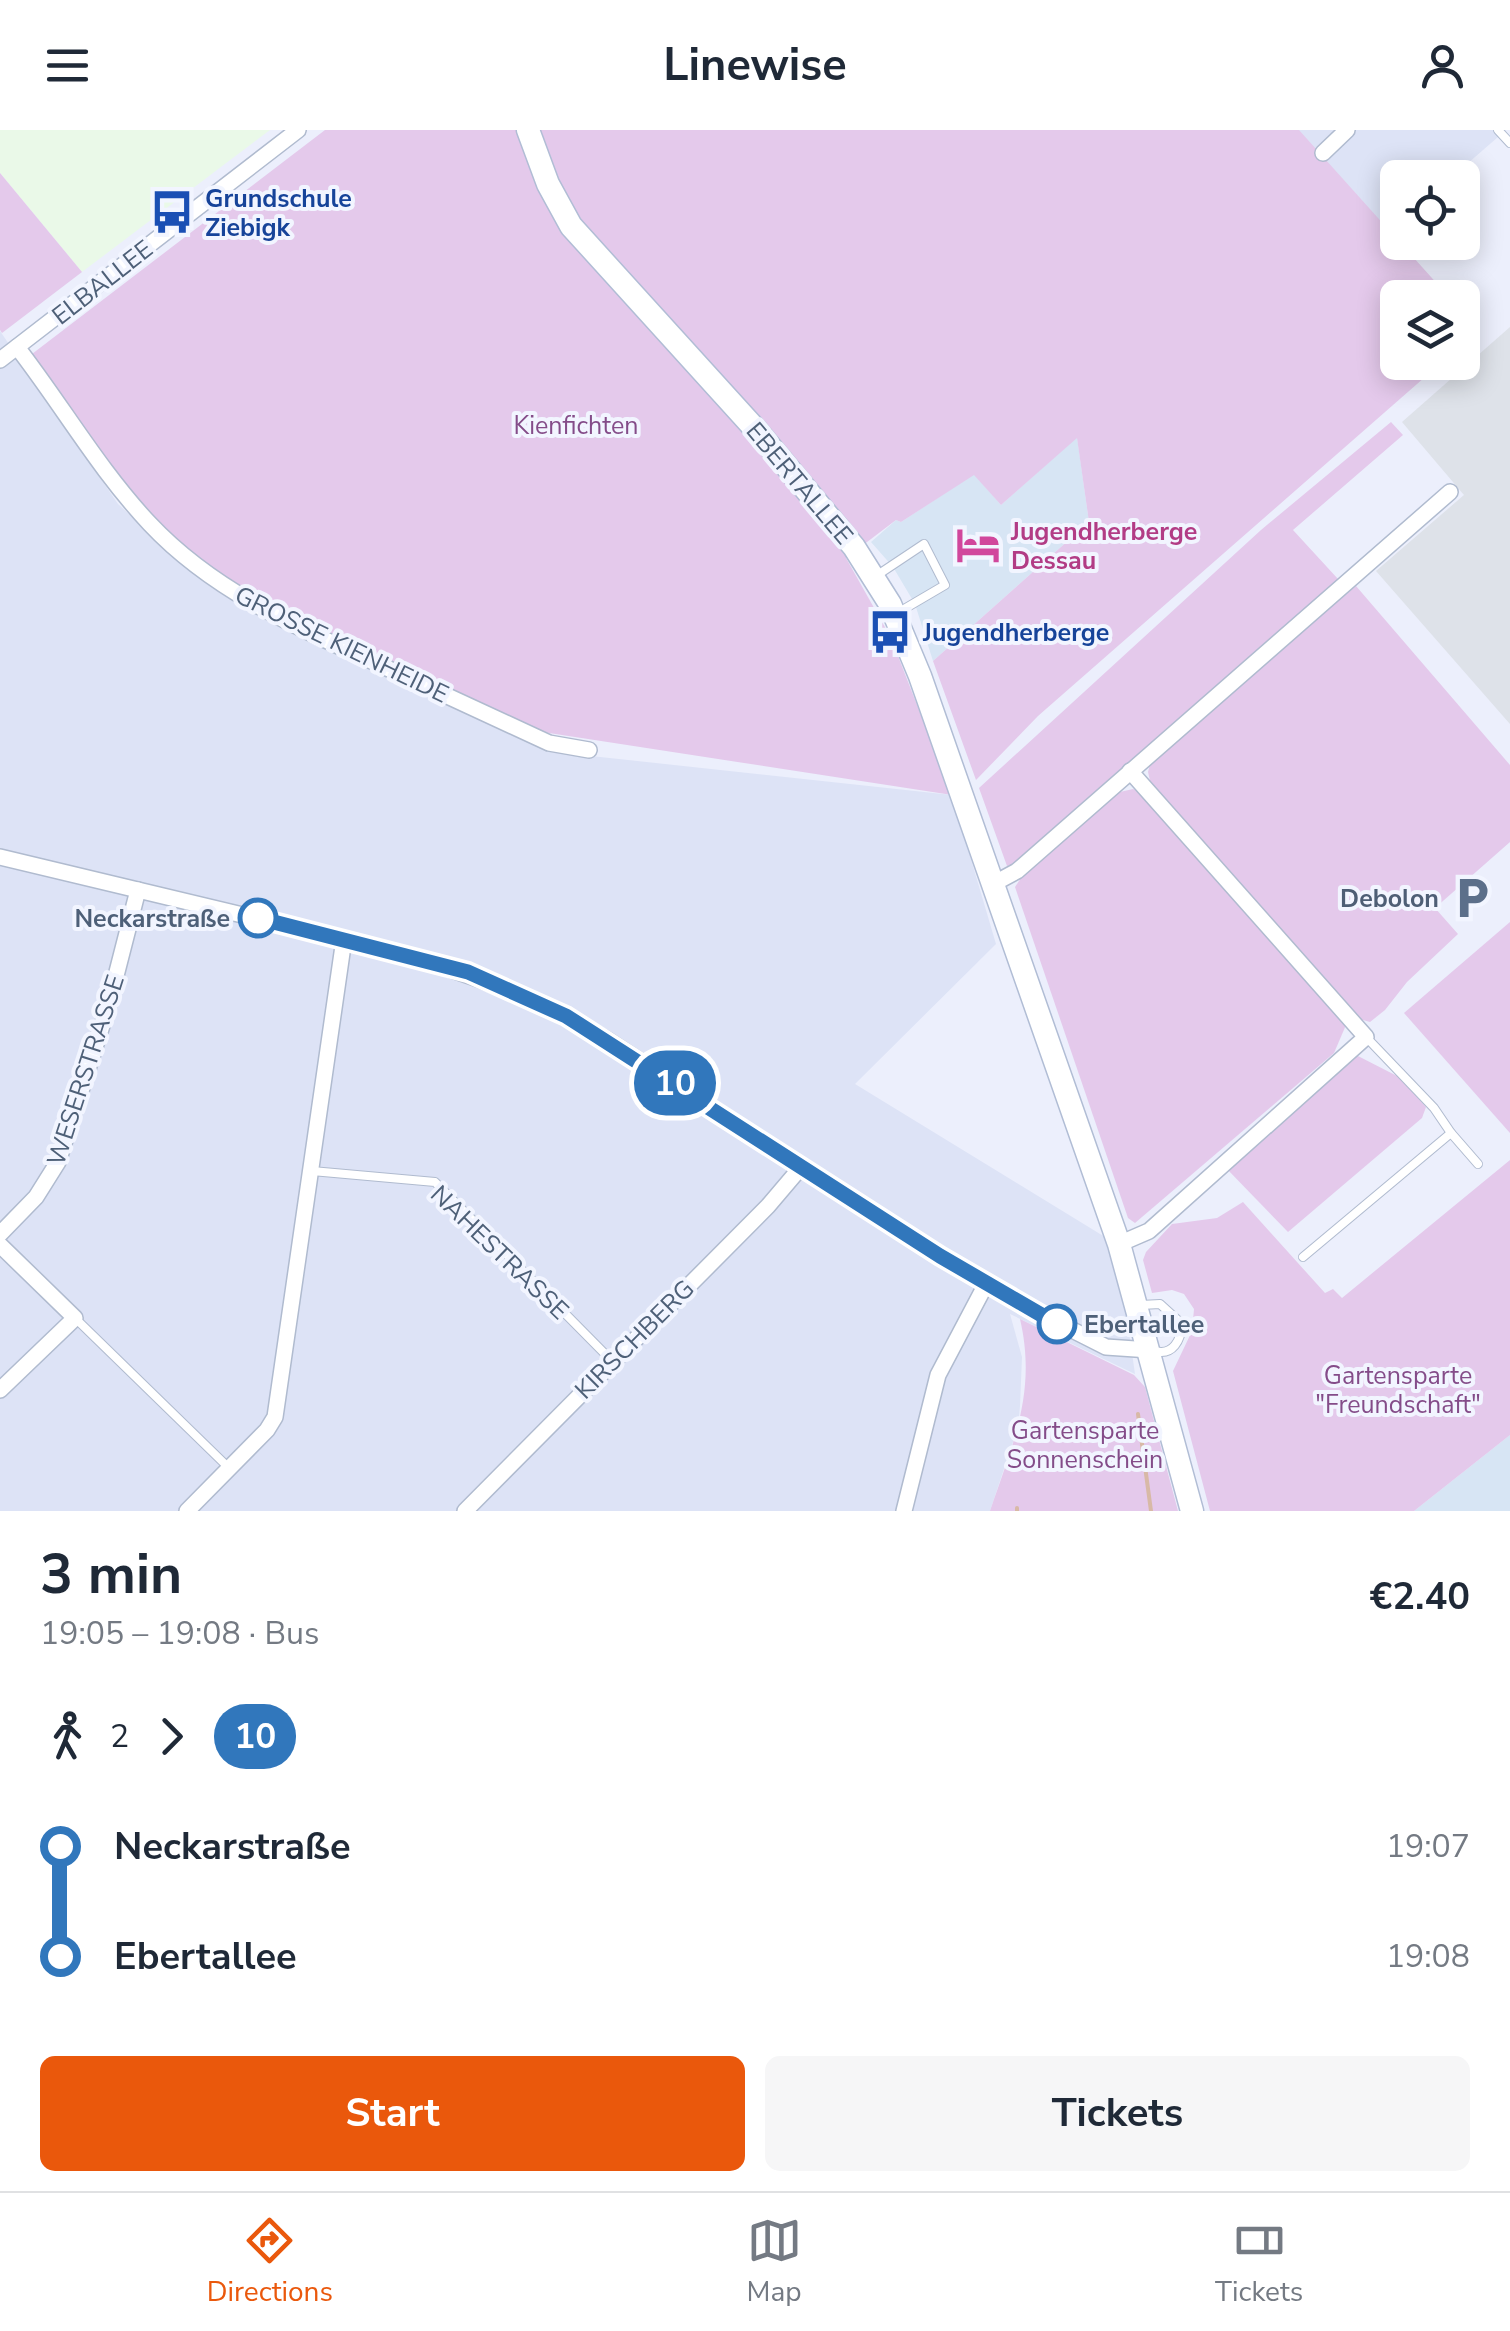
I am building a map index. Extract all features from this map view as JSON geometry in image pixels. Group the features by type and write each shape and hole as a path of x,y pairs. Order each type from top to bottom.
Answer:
{"street":[{"name":"ELBALLEE","path":"0,360 298,130"},
{"name":"EBERTALLEE","path":"528,130 548,184 570,226 832,518 875,577 895,614 1120,1244 1192,1511"},
{"path":"1323,154 1347,130"},
{"name":"GROSSE KIENHEIDE","path":"17,347 108,476 151,526 200,571 247,601 336,645 550,743 588,750"},
{"path":"992,884 1018,871 1450,492"},
{"path":"1120,1244 1149,1231 1366,1037 1130,770"},
{"path":"0,857 468,972 552,1009 626,1052 986,1284 1106,1347 1150,1350"},
{"name":"WESERSTRASSE","path":"0,1234 36,1196 58,1162 108,1007 138,890"},
{"path":"187,1511 268,1430 275,1417 344,939"},
{"name":"KIRSCHBERG","path":"465,1511 768,1206 802,1166"},
{"path":"0,1390 75,1318 2,1252"},
{"path":"904,1511 938,1375 986,1284"}],"lane":[{"path":"1498,130 1510,144"},
{"path":"875,577 924,544 945,585 895,614"},
{"path":"1366,1037 1434,1108 1478,1164"},
{"path":"1303,1257 1450,1133"},
{"name":"NAHESTRASSE","path":"312,1171 435,1182 612,1362"},
{"path":"1138,1306 1160,1304 1182,1324 1179,1340 1172,1349 1162,1353 1150,1350"},
{"path":"75,1318 229,1468"}],"shaded area":[{"path":"0,130 270,130 82,272 0,173"},
{"path":"1298,130 1506,130 1472,160 1380,160 1380,222"},
{"path":"1510,327 1510,724 1376,571 1464,495 1402,422 1450,380 1480,380 1480,353"},
{"path":"0,331 118,504 191,571 251,610 554,752 952,795 996,944 855,1084 1105,1237 1124,1297 1135,1374 1010,1314 1022,1357 1018,1427 990,1511 0,1511"},
{"path":"1077,437 1089,522 933,661 915,604 893,567 871,542 896,520 901,522 974,474 1001,505"},
{"path":"1510,1435 1510,1511 1414,1511"}],"green space":[{"name":"Kienfichten","path":"325,130 1299,130 1380,220 1380,260 1416,260 1434,280 1380,280 1380,380 1422,380 1038,716 976,780 933,661 1089,522 1077,438 1001,505 974,475 901,522 896,520 846,558 891,638 952,795 536,731 325,636 202,569 114,473 32,354"},
{"path":"0,173 82,272 2,333 0,330"},
{"path":"1391,422 1403,435 1293,530 1338,579 1015,864 1007,866 979,788 1261,530"},
{"path":"1356,586 1510,765 1510,842 1435,908 1458,934 1370,1022 1356,1018 1151,785 1148,772 1151,760"},
{"path":"1133,789 1143,794 1346,1025 1334,1053 1135,1223 1128,1218 1015,887 1023,875 1120,792"},
{"path":"1510,922 1510,1133 1404,1013"},
{"path":"1356,1055 1399,1077 1426,1107 1422,1118 1288,1232 1226,1168"},
{"name":"Gartensparte \"Freundschaft\"","path":"1510,1160 1510,1435 1414,1511 1210,1511 1173,1371 1192,1331 1194,1309 1184,1294 1172,1290 1152,1293 1143,1260 1146,1252 1172,1224 1217,1218 1243,1202 1325,1293 1333,1289 1342,1298"},
{"name":"Gartensparte Sonnenschein","path":"1020,1319 1134,1375 1145,1387 1178,1511 990,1511 1014,1440 1024,1394 1025,1345"}],"waterway":[{"path":"1138,1414 1151,1511"}],"bus line":[{"name":"10","path":"258,918 468,972 566,1016 940,1256 1057,1324"}],"place":[{"name":"Grundschule Ziebigk","path":"172,212"},
{"name":"Jugendherberge Dessau","path":"978,545"},
{"name":"Jugendherberge","path":"890,632"},
{"name":"Debolon","path":"1472,898"},
{"name":"Neckarstraße","path":"258,918"},
{"name":"Ebertallee","path":"1057,1324"}]}
